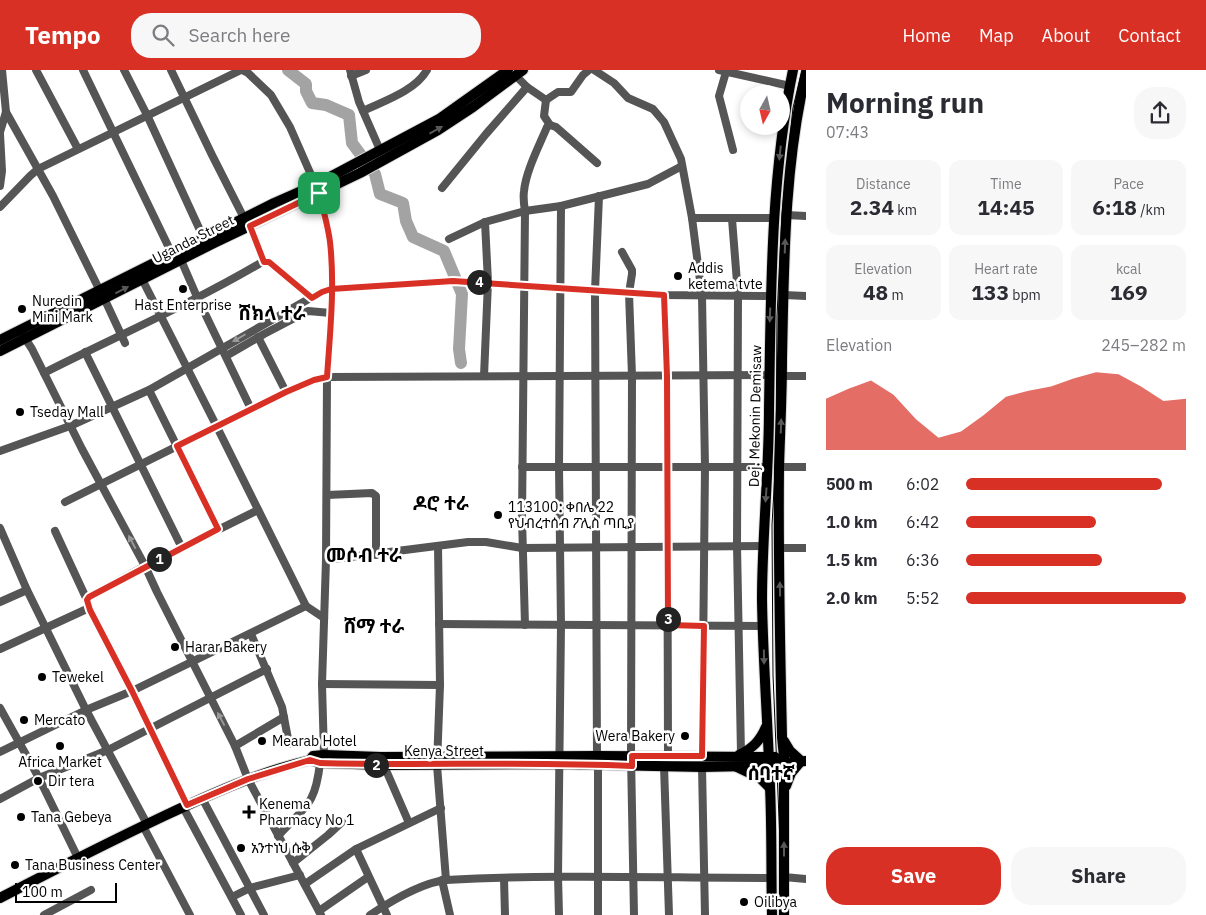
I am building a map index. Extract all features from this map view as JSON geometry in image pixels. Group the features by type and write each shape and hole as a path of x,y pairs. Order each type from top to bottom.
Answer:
{"main road":[{"name":"Dej. Mekonin Demisaw","path":"790,86 793,70"},
{"name":"Uganda Street","path":"0,351 23,335 357,168 516,72"},
{"name":"Dej. Mekonin Demisaw","path":"784,915 784,760 782,737 779,467 786,215 792,157 806,73"},
{"name":"Dej. Mekonin Demisaw","path":"772,915 770,788 762,577 768,467 774,218 782,135"},
{"name":"Uganda Street","path":"102,295 142,280 204,238 247,222"},
{"name":"Uganda Street","path":"0,340 23,335"},
{"path":"767,726 761,739 736,759 744,769 760,778 770,788"},
{"path":"782,737 790,751 801,761 792,773 784,792"},
{"path":"0,898 202,798 248,779 318,759"},
{"name":"Kenya Street","path":"318,759 382,761 597,760 702,762 736,759 801,761"}],"street":[{"path":"0,186 2,171 0,133 6,112 2,70"},
{"path":"36,70 78,148"},
{"path":"83,70 251,409"},
{"path":"124,70 204,238"},
{"path":"171,70 247,222 264,262"},
{"path":"0,207 38,169 242,70 248,73 271,95 290,127 317,189 330,241 331,313 327,377 326,560 316,789 304,812 292,821 278,836"},
{"path":"366,70 351,73 377,155"},
{"path":"363,111 384,102 410,87 422,79 427,70"},
{"path":"546,100 559,92 571,92 589,70"},
{"path":"594,70 614,83 628,98 653,108 670,132 681,159 692,218 702,296 705,467 702,762 705,915"},
{"path":"733,150 719,96 723,71 786,85"},
{"path":"516,72 527,87 546,100"},
{"path":"442,188 527,87"},
{"path":"546,100 544,116 550,125 556,127 597,163"},
{"path":"6,112 38,169 125,343"},
{"path":"525,624 522,548 525,212 523,194 541,141 547,127 550,125"},
{"path":"449,239 485,222 525,212 561,206 648,184 682,166"},
{"path":"598,915 595,291 599,196"},
{"path":"559,915 561,206"},
{"path":"786,215 806,216"},
{"path":"692,218 774,218"},
{"path":"732,219 738,295 739,375 736,759"},
{"path":"484,376 488,282 485,222"},
{"path":"622,252 632,270 630,293 634,915"},
{"path":"44,373 197,298 264,262 269,262 309,300 311,310"},
{"path":"142,280 218,426 306,606 324,618"},
{"path":"226,356 309,300 331,289 466,281 664,295 771,296"},
{"path":"664,295 667,376 668,625 666,761 669,915"},
{"path":"784,295 806,296"},
{"path":"0,451 70,426 149,390 222,348 311,310 331,313"},
{"path":"260,332 286,392"},
{"path":"23,335 145,566 235,746 248,779 320,913 368,877"},
{"path":"85,352 182,548"},
{"path":"65,502 286,392 314,380 327,377 770,375"},
{"path":"782,376 806,376"},
{"path":"149,390 218,529"},
{"path":"522,467 768,467"},
{"path":"779,467 806,467"},
{"path":"327,494 372,493 376,496 376,555"},
{"path":"88,604 89,597 145,566 258,510"},
{"path":"0,528 46,629 190,915"},
{"path":"55,531 185,806 241,915"},
{"path":"326,560 486,542 522,548 764,546"},
{"path":"438,546 440,685 437,761 444,880 450,915"},
{"path":"779,548 806,548"},
{"path":"0,602 27,590"},
{"path":"0,649 46,629 88,604"},
{"path":"0,752 86,710 132,691 306,606"},
{"path":"439,624 763,626"},
{"path":"251,634 267,669 284,717 289,744"},
{"path":"0,799 39,778 108,750 267,669"},
{"path":"322,684 440,685"},
{"path":"0,708 39,778 78,858"},
{"path":"235,746 284,717"},
{"path":"382,761 409,823"},
{"path":"202,798 264,915"},
{"path":"304,884 356,849 441,808"},
{"path":"293,863 342,822"},
{"path":"356,849 387,915"},
{"path":"232,897 250,888 300,875"},
{"path":"370,915 421,887 444,880 558,876 771,878"},
{"path":"784,877 806,878"},
{"path":"504,879 505,915"},
{"path":"44,915 91,890"}],"waterway":[{"path":"288,70 306,84 306,91 312,103 326,105 349,115 352,143 375,174 380,194 403,203 406,221 413,237 444,251 462,294 459,349 461,363"}],"tram line":[{"path":"781,915 773,675 772,525 776,454 777,316 782,214 793,108 802,70"}],"place":[{"name":"Addis ketema tvte","path":"678,276"},
{"name":"Hast Enterprise","path":"183,289"},
{"name":"Nuredin Mini Mark","path":"22,309"},
{"name":"Tseday Mall","path":"20,412"},
{"name":"113100: ቀበሌ 22 የህብረተሰብ ፖሊስ ጣቢያ","path":"498,515"},
{"name":"Harar Bakery","path":"175,647"},
{"name":"Tewekel","path":"42,677"},
{"name":"Mercato","path":"24,720"},
{"name":"Wera Bakery","path":"685,736"},
{"name":"Mearab Hotel","path":"262,741"},
{"name":"Africa Market","path":"60,746"},
{"name":"Dir tera","path":"38,781"},
{"name":"Kenema Pharmacy No 1","path":"249,812"},
{"name":"Tana Gebeya","path":"21,817"},
{"name":"አንተነህ ሱቅ","path":"241,848"},
{"name":"Tana Business Center","path":"15,865"},
{"name":"Oilibya","path":"744,902"}],"district":[{"name":"ሸክላ ተራ","path":"272,313"},
{"name":"ዶሮ ተራ","path":"441,503"},
{"name":"መሶብ ተራ","path":"364,555"},
{"name":"ሸማ ተራ","path":"374,626"},
{"name":"ሰባተኛ","path":"771,773"}],"route":[{"path":"319,193 250,226 264,262 269,262 312,298 331,289 453,281 664,295 667,376 668,625 704,626 702,756 632,756 632,766 598,764 384,765 320,763 310,760 248,779 187,805 132,691 90,610 87,600 89,597 145,566 218,529 177,446 286,392 314,380 327,377 331,313 331,289 332,264 330,241 319,193"}]}
